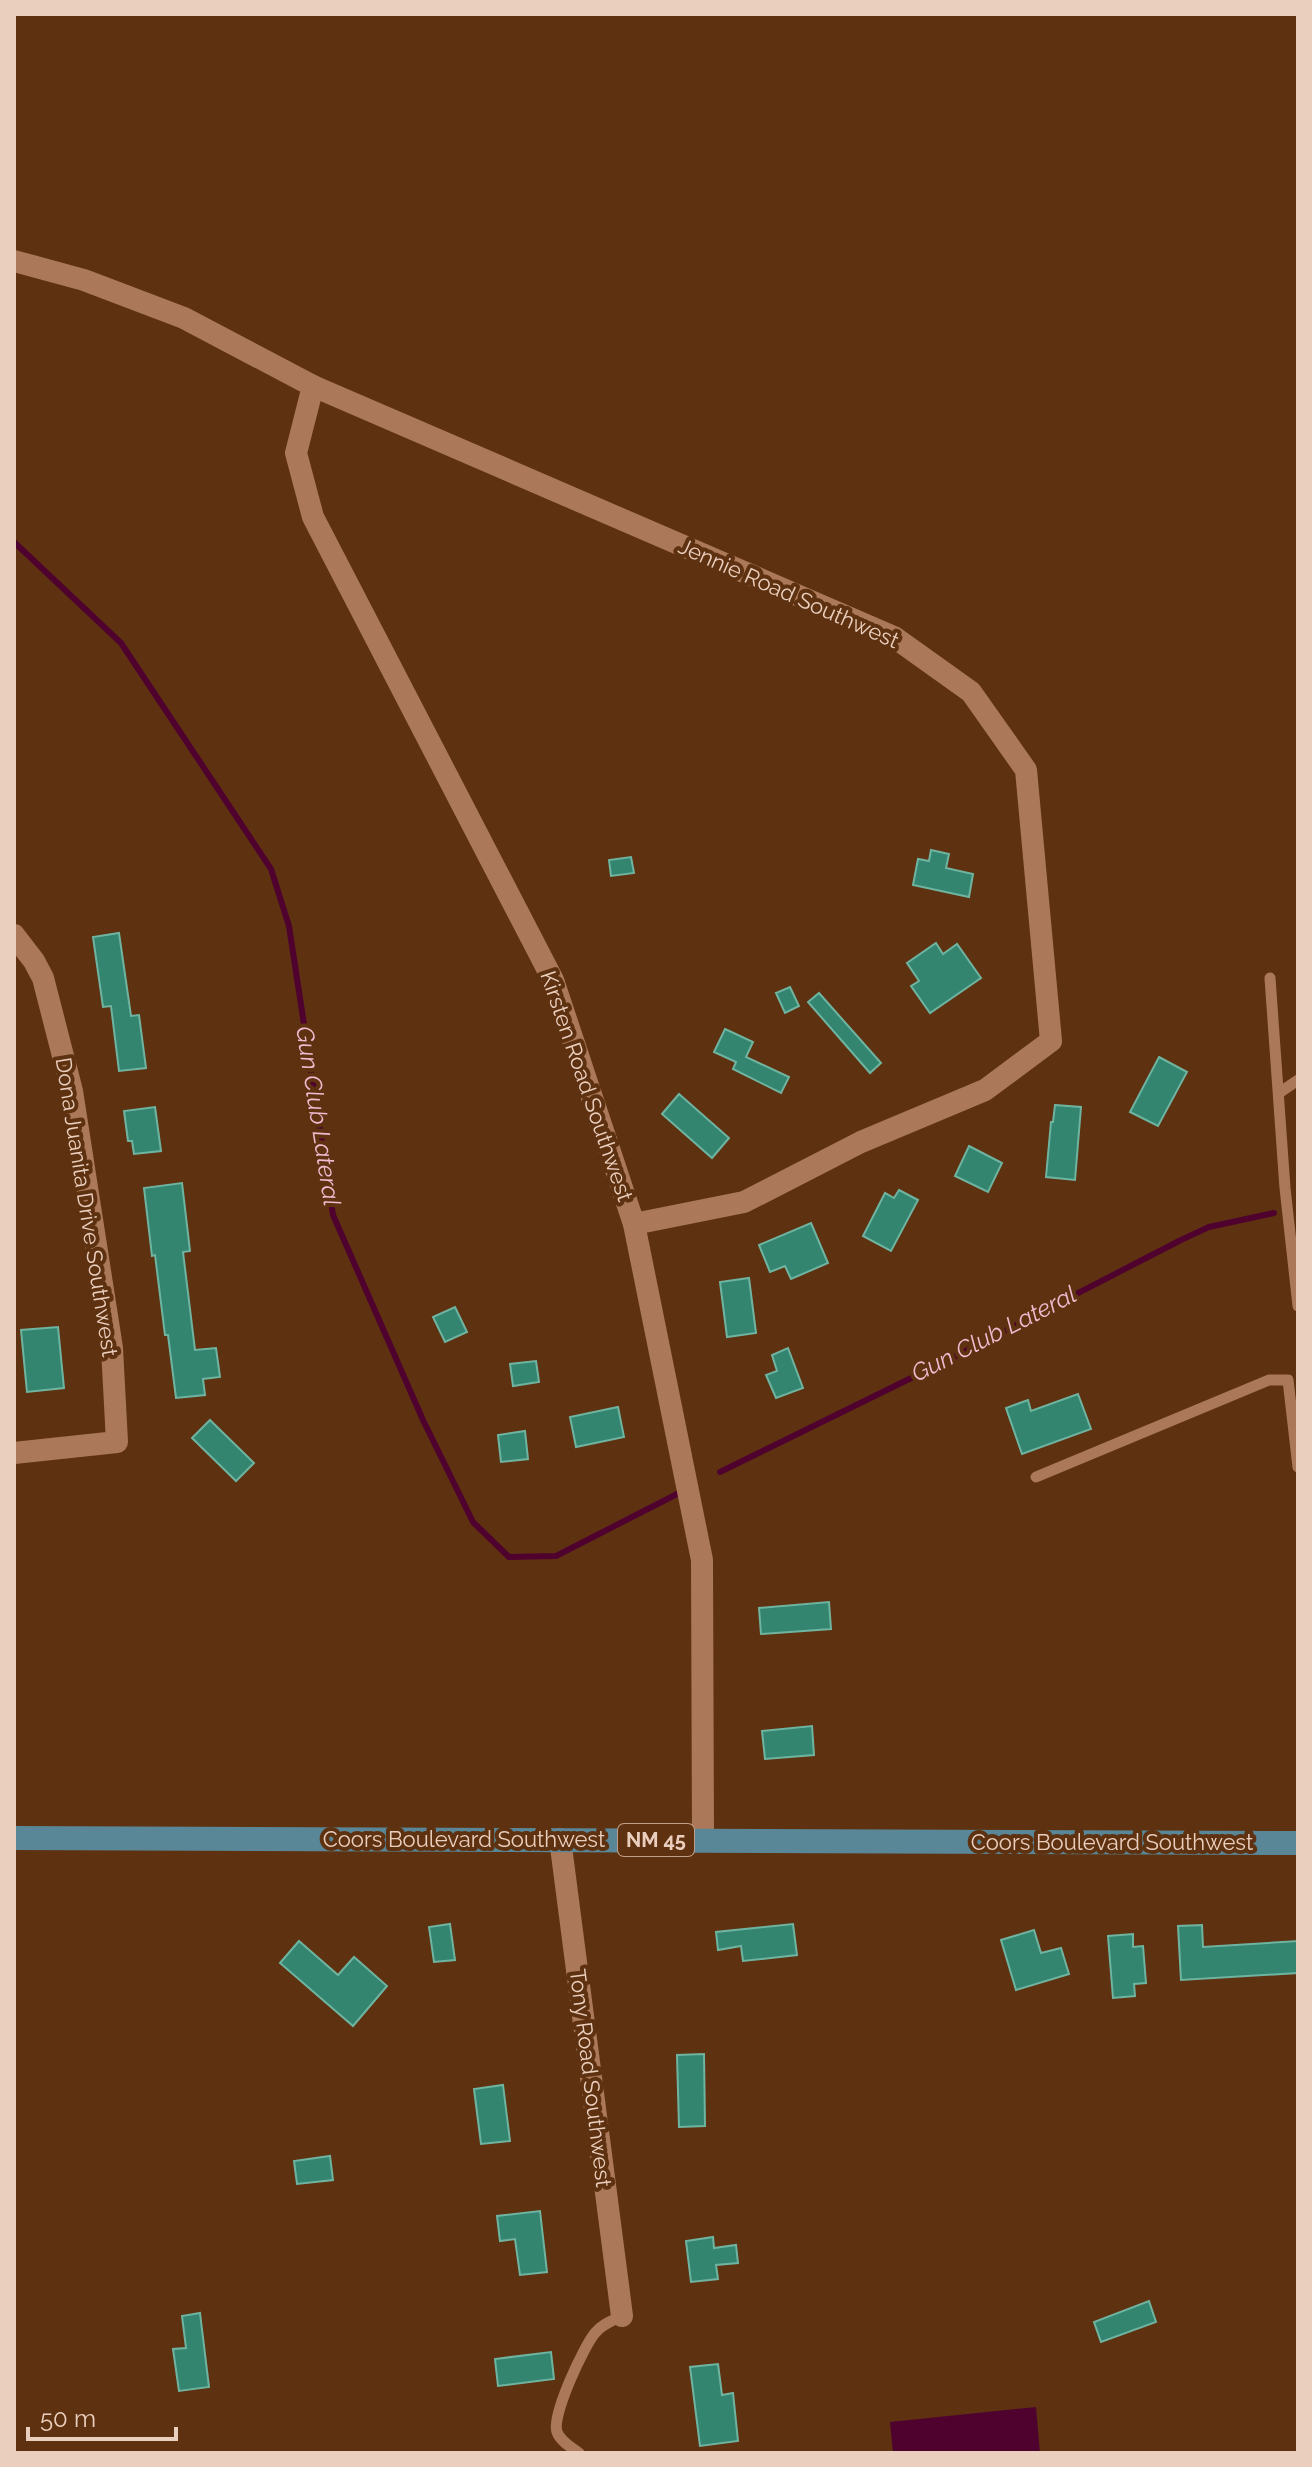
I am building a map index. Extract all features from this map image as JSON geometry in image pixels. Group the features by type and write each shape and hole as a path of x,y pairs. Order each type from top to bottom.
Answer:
{"main road":[{"name":"Coors Boulevard Southwest","path":"14,1838 1298,1843"}],"street":[{"name":"Jennie Road Southwest","path":"14,261 84,280 184,318 313,386 894,637 971,692 1026,770 1051,1041 985,1090 861,1142 744,1202 634,1224"},
{"name":"Kirsten Road Southwest","path":"313,386 296,453 313,517 553,980 634,1224 702,1560 703,1840"},
{"name":"Dona Juanita Drive Southwest","path":"14,935 43,978 72,1091 112,1348 117,1442 14,1453"},
{"name":"Tony Road Southwest","path":"560,1839 622,2316"}],"lane":[{"path":"1270,978 1285,1188 1298,1306"},
{"path":"1279,1093 1298,1080"},
{"path":"1036,1477 1269,1380 1288,1380 1298,1467"},
{"path":"579,2453 557,2433 556,2420 574,2372 595,2333 622,2316"}],"shaded area":[{"path":"1036,2407 1040,2453 893,2453 890,2422"}],"building":[{"path":"931,850 949,854 946,868 973,874 969,897 913,885 918,859 929,861"},
{"path":"631,857 634,873 611,876 609,860"},
{"path":"119,933 131,1016 139,1015 146,1068 119,1071 111,1006 103,1007 93,937"},
{"path":"936,943 943,954 957,944 981,978 930,1013 911,986 919,981 907,963"},
{"path":"790,987 799,1006 785,1013 776,993"},
{"path":"819,993 881,1063 870,1073 808,1002"},
{"path":"725,1029 753,1042 746,1057 789,1077 781,1093 733,1069 736,1062 714,1052"},
{"path":"1159,1057 1187,1072 1158,1126 1130,1112"},
{"path":"679,1094 729,1138 712,1158 662,1114"},
{"path":"1055,1105 1081,1107 1075,1180 1046,1177"},
{"path":"155,1107 161,1151 134,1154 132,1141 128,1141 124,1111"},
{"path":"969,1146 1002,1163 988,1192 955,1176"},
{"path":"182,1183 190,1251 183,1252 195,1350 216,1348 220,1377 203,1379 205,1395 176,1398 144,1188"},
{"path":"899,1190 918,1200 891,1251 863,1236 885,1193 894,1198"},
{"path":"811,1223 828,1263 791,1279 785,1266 770,1272 759,1245"},
{"path":"749,1278 756,1333 727,1337 720,1282"},
{"path":"455,1307 467,1332 445,1342 433,1317"},
{"path":"58,1327 64,1388 27,1392 21,1330"},
{"path":"788,1348 803,1388 776,1398 766,1375 777,1371 772,1355"},
{"path":"536,1361 539,1382 513,1386 510,1364"},
{"path":"1078,1394 1091,1429 1022,1454 1006,1408 1028,1400 1031,1411"},
{"path":"618,1407 624,1437 576,1447 570,1417"},
{"path":"210,1420 254,1463 236,1481 192,1438"},
{"path":"525,1431 528,1459 501,1462 498,1435"},
{"path":"829,1602 831,1629 761,1634 759,1608"},
{"path":"812,1726 814,1755 765,1759 762,1731"},
{"path":"450,1924 455,1960 434,1962 429,1927"},
{"path":"793,1924 797,1955 743,1961 741,1946 718,1950 716,1932"},
{"path":"1202,1925 1203,1947 1298,1941 1298,1973 1181,1980 1178,1926"},
{"path":"1034,1930 1041,1953 1061,1948 1069,1974 1016,1990 1001,1940"},
{"path":"1133,1934 1133,1947 1143,1946 1146,1983 1134,1984 1135,1996 1113,1998 1108,1936"},
{"path":"299,1941 338,1975 354,1957 387,1986 353,2026 280,1963"},
{"path":"704,2054 705,2126 679,2127 677,2055"},
{"path":"503,2085 510,2141 481,2144 474,2089"},
{"path":"330,2156 333,2180 297,2184 294,2161"},
{"path":"540,2211 547,2272 520,2275 515,2239 500,2241 497,2216"},
{"path":"713,2237 714,2248 736,2245 738,2263 716,2265 718,2279 691,2282 686,2241"},
{"path":"1149,2301 1156,2322 1101,2342 1094,2322"},
{"path":"200,2313 209,2387 179,2391 173,2349 186,2348 182,2316"},
{"path":"551,2352 554,2379 498,2386 495,2359"},
{"path":"718,2364 722,2395 733,2393 738,2441 700,2446 690,2367"}],"waterway":[{"name":"Gun Club Lateral","path":"14,542 121,643 271,869 289,926 333,1215 423,1420 473,1522 509,1557 556,1556 677,1494"},
{"name":"Gun Club Lateral","path":"720,1472 958,1355 1181,1240 1209,1227 1274,1213"}]}
